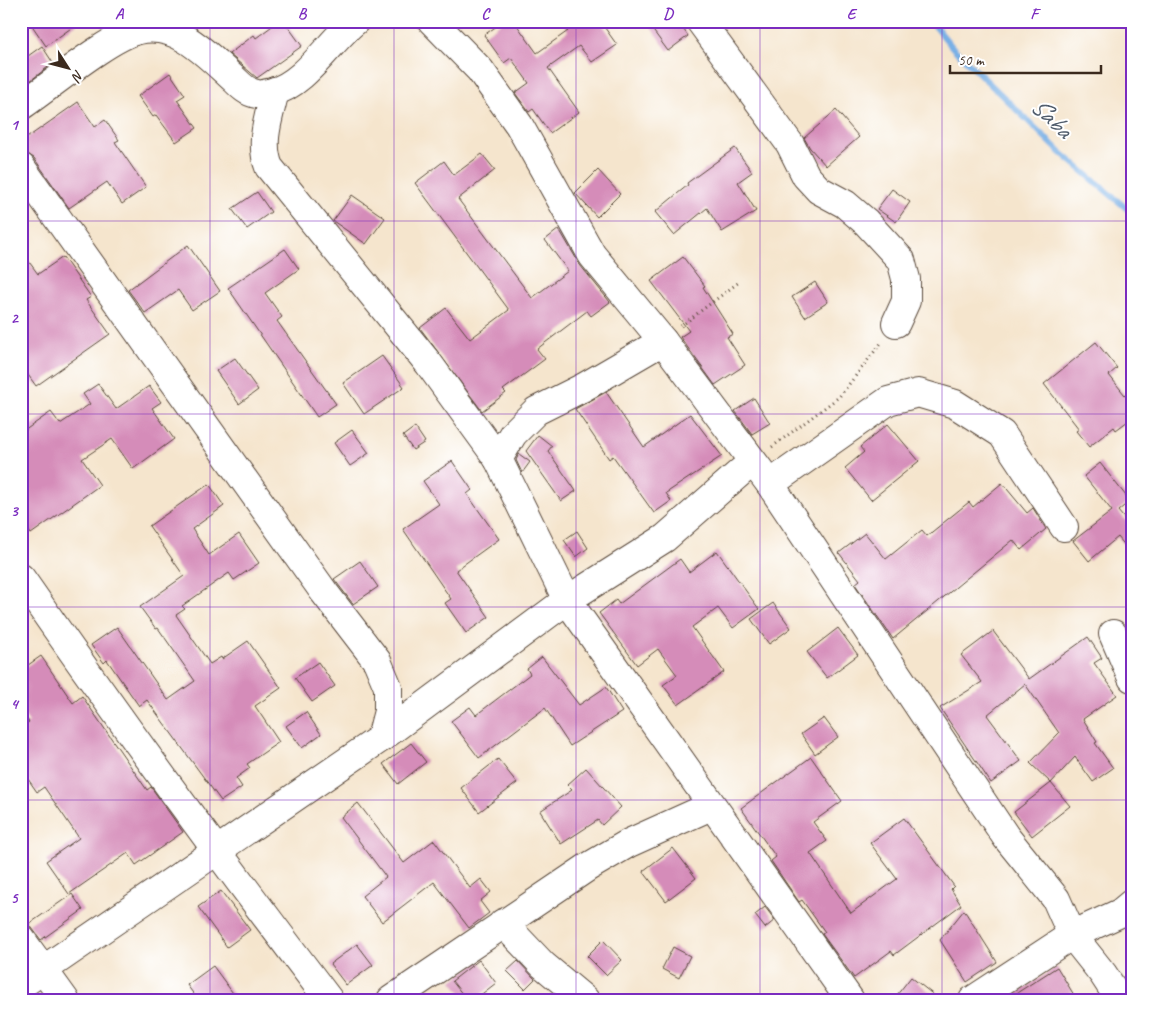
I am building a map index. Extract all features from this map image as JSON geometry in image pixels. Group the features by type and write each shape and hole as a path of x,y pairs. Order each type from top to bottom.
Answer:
{"street":[{"path":"21,106 106,46 137,30 157,25 174,32 196,46 246,90 257,94 275,92 295,80 356,21"},
{"path":"432,21 480,70 519,125 592,255 663,341 770,484 1006,837 1056,899 1072,935 1103,974 1120,1000"},
{"path":"700,21 790,144 806,176 819,190 845,204 866,222 901,260 906,278 906,301 896,323"},
{"path":"275,92 264,140 265,157 269,167 429,364 498,459 567,600 850,1000"},
{"path":"21,167 324,592 377,661 388,687 388,711 381,738"},
{"path":"498,459 513,434 536,411 584,387 663,341"},
{"path":"770,484 888,401 918,393 955,404 1002,434 1064,527"},
{"path":"32,977 381,738 567,600 665,538 752,462"},
{"path":"21,578 94,683 215,850 329,1000"},
{"path":"1113,634 1132,678"},
{"path":"391,1000 588,867 629,843 711,806"},
{"path":"973,1000 1072,935 1120,913 1132,904"},
{"path":"503,923 543,965 585,1000"},
{"path":"21,940 32,977 65,1000"}],"path":[{"path":"663,341 739,282"},
{"path":"752,462 839,397 896,323"}],"building":[{"path":"29,21 81,21 46,46"},
{"path":"279,21 284,21 302,46 257,78 229,54 254,35 256,38"},
{"path":"504,21 514,21 537,53 568,31 562,21 600,21 617,45 592,62 579,46 548,68 579,112 550,133 533,109 529,112 515,93 529,83 511,58 504,63 484,35"},
{"path":"646,21 678,21 688,36 668,51"},
{"path":"42,46 53,63 30,81 21,69 21,61"},
{"path":"170,73 185,95 177,100 197,128 176,142 156,115 153,117 138,96"},
{"path":"78,102 95,127 105,120 119,140 115,142 146,187 122,204 107,182 69,208 34,158 21,150 21,142"},
{"path":"836,110 859,137 826,166 804,138"},
{"path":"735,148 752,172 738,182 756,211 722,232 707,208 674,235 655,212 688,185 687,183"},
{"path":"482,154 495,170 458,199 532,298 568,271 545,240 559,229 580,265 610,302 591,316 587,311 537,349 545,359 503,390 506,393 482,411 420,328 446,308 470,339 509,310 415,183 444,161 454,175"},
{"path":"598,170 620,194 597,217 575,193"},
{"path":"892,189 910,202 896,222 877,209"},
{"path":"257,192 271,212 247,229 232,209"},
{"path":"352,195 385,218 366,244 333,221"},
{"path":"188,245 220,291 192,310 178,290 145,313 128,290"},
{"path":"285,249 299,269 265,293 282,317 277,321 336,404 317,417 228,288"},
{"path":"21,251 38,274 63,257 91,297 86,300 110,334 36,386 21,365"},
{"path":"683,257 705,286 703,287 733,334 727,337 745,365 715,385 680,337 689,331 651,281"},
{"path":"815,282 828,302 805,317 792,297"},
{"path":"1096,342 1117,368 1109,375 1132,404 1132,418 1116,430 1114,427 1089,447 1076,431 1079,429 1044,384"},
{"path":"382,356 404,387 364,414 343,383"},
{"path":"235,358 258,390 239,404 216,371"},
{"path":"98,384 116,409 149,386 161,402 152,408 174,439 133,469 112,439 82,459 100,485 31,534 21,520 21,433 51,412 60,424 90,404 83,394"},
{"path":"606,392 644,447 690,414 722,456 666,493 671,501 654,513 613,456 609,459 575,409"},
{"path":"754,398 770,423 752,434 735,411"},
{"path":"888,424 919,461 871,500 845,468 864,452 860,447"},
{"path":"415,427 425,442 413,450 403,436"},
{"path":"352,430 369,453 350,466 334,443"},
{"path":"538,435 552,446 548,451 576,491 561,501 526,451"},
{"path":"519,454 530,462 522,473 516,460"},
{"path":"452,461 472,490 467,494 499,539 456,570 489,617 466,633 445,603 451,599 403,529 439,504 423,481"},
{"path":"1100,463 1130,501 1118,511 1132,528 1132,554 1118,537 1089,561 1073,541 1112,511 1084,476"},
{"path":"1002,483 1027,513 1033,508 1046,529 1021,550 1013,540 893,639 855,584 860,580 839,553 865,533 886,559 922,530 927,536 969,502 973,507"},
{"path":"209,484 224,506 192,529 209,555 239,534 259,563 234,580 229,573 182,606 185,609 176,615 210,664 221,657 222,659 248,641 281,688 255,706 279,742 247,764 250,768 236,778 242,787 221,801 147,700 139,706 107,660 104,663 91,645 117,627 168,700 195,681 158,628 156,629 140,607 184,576 149,526"},
{"path":"577,531 588,548 576,557 564,540"},
{"path":"717,551 759,609 733,628 718,608 692,627 724,672 678,705 663,685 677,675 658,649 637,665 599,613 616,600 619,604 680,559 689,572"},
{"path":"360,561 378,587 353,604 334,579"},
{"path":"773,603 791,628 769,644 751,619"},
{"path":"838,628 858,655 827,678 807,652"},
{"path":"993,631 1029,679 1088,637 1102,658 1094,663 1117,695 1083,719 1097,742 1095,743 1113,768 1093,782 1075,757 1051,783 1030,763 1059,733 1025,684 987,715 1021,761 991,783 940,708 982,682 961,655"},
{"path":"41,656 73,703 82,696 147,790 151,787 183,832 136,865 128,853 69,894 46,861 79,838 44,787 37,792 21,769 21,727 29,722 21,711 21,670"},
{"path":"542,657 579,705 606,687 622,712 570,746 545,708 479,758 451,721 470,707 476,715 530,674 527,669"},
{"path":"318,662 335,686 312,702 295,678"},
{"path":"306,712 321,734 302,748 286,726"},
{"path":"824,718 838,737 815,754 801,734"},
{"path":"411,743 426,762 398,784 383,764"},
{"path":"811,757 842,801 813,822 827,841 810,853 851,913 897,879 870,843 904,818 954,886 951,889 961,905 894,955 891,951 854,978 822,934 825,932 802,900 799,902 771,861 776,857 741,808"},
{"path":"498,759 517,783 479,812 461,788"},
{"path":"586,768 621,807 602,825 598,820 561,844 540,811 572,790 567,785"},
{"path":"1051,783 1070,806 1032,836 1014,812"},
{"path":"358,803 404,863 434,840 470,888 481,879 491,892 480,901 489,913 469,928 434,882 382,922 362,896 386,877 341,817"},
{"path":"673,848 696,878 666,901 643,871"},
{"path":"221,891 250,930 227,947 198,907"},
{"path":"72,894 83,910 41,940 29,924"},
{"path":"765,907 775,920 765,928 755,915"},
{"path":"964,910 997,962 967,982 940,940"},
{"path":"603,940 622,960 606,975 587,956"},
{"path":"357,944 373,965 346,985 330,964"},
{"path":"673,947 690,956 679,978 662,969"},
{"path":"479,960 496,983 474,1000 467,1000 452,981"},
{"path":"518,961 535,979 525,989 507,971"},
{"path":"213,966 238,1000 198,1000 187,985"},
{"path":"1057,967 1077,1000 1006,1000"},
{"path":"911,977 940,1000 893,1000"}],"waterway":[{"name":"Saba","path":"931,21 953,48 1059,151 1132,213"}]}
